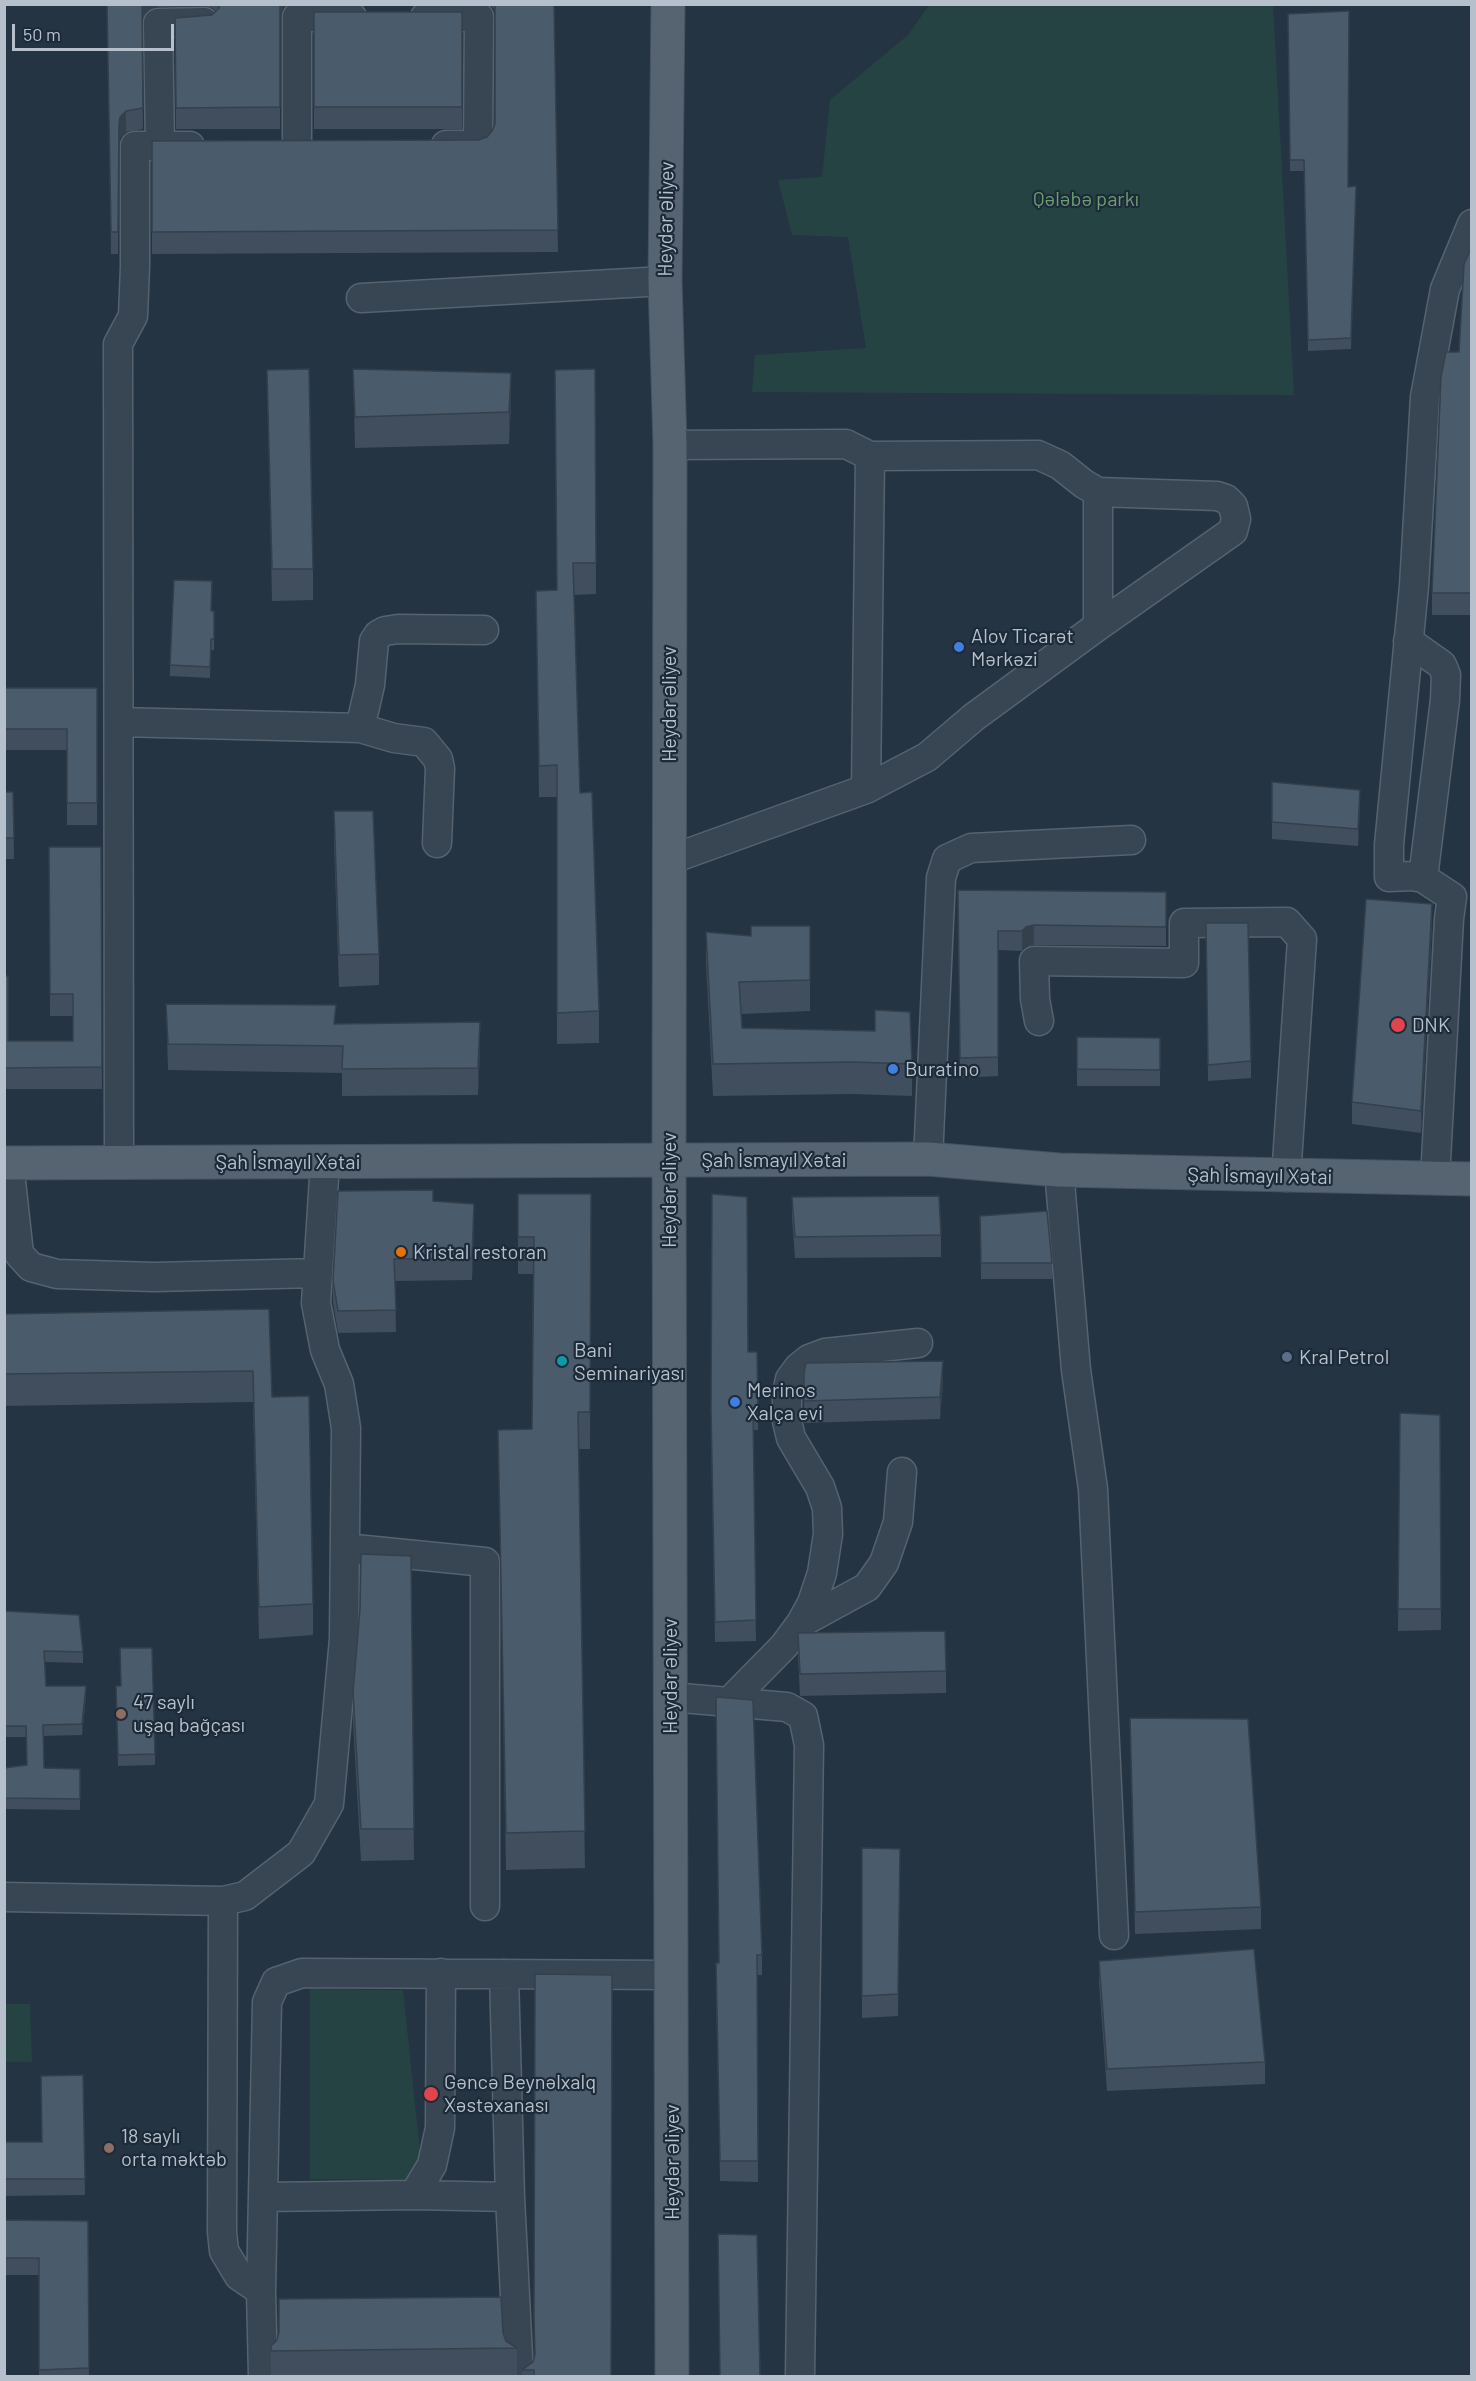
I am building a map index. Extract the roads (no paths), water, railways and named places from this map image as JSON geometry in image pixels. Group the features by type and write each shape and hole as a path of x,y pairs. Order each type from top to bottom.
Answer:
{"main road":[{"name":"Heydər Əliyev","path":"668,4 665,280 670,445 672,2376"},
{"name":"Şah İsmayıl Xətai","path":"7,1163 928,1159 1059,1170 1286,1177 1472,1179"}],"street":[{"path":"297,146 297,16 479,17 478,145 422,146"},
{"path":"160,146 158,22 204,22"},
{"path":"119,1163 118,344 133,316 135,146 217,146"},
{"path":"1435,1179 1452,897 1424,878 1389,878 1389,845 1414,586 1425,397 1445,289 1472,224"},
{"path":"361,298 665,280"},
{"path":"669,860 866,789 927,757 974,717 1233,531 1236,519 1233,506 1226,499 1216,496 1098,492 1060,465 1038,455 870,456 846,444 670,445"},
{"path":"866,789 870,456"},
{"path":"1098,492 1098,626"},
{"path":"360,728 370,685 374,641 378,635 385,631 398,630 484,630"},
{"path":"1408,641 1442,665 1446,675 1424,878"},
{"path":"119,722 360,728 394,738 424,742 434,752 440,768 437,843"},
{"path":"928,1159 941,878 947,859 971,848 1131,840"},
{"path":"1039,1021 1035,999 1034,961 1184,963 1184,922 1287,921 1302,939 1286,1177"},
{"path":"4,1897 223,1901 245,1896 300,1853 328,1804 344,1639 346,1428 339,1384 325,1350 316,1303 324,1162"},
{"path":"7,1163 19,1254 31,1268 57,1274 154,1277 316,1273"},
{"path":"1059,1170 1076,1370 1093,1489 1114,1935"},
{"path":"729,1702 784,1646 801,1623 812,1603 822,1573 828,1526 827,1508 820,1487 791,1438 787,1421 787,1393 790,1379 808,1359 825,1353 918,1343"},
{"path":"801,1623 867,1587 884,1563 898,1521 902,1472"},
{"path":"345,1548 485,1562 485,1906"},
{"path":"670,1697 787,1707 803,1716 809,1745 800,2376"},
{"path":"223,1901 222,2232 225,2251 238,2276 261,2291"},
{"path":"263,2376 274,2325 261,2291 267,2002 276,1982 302,1973 671,1975"},
{"path":"414,2195 432,2165 440,2128 441,1973"},
{"path":"504,1974 510,2198 505,2325 519,2376"},
{"path":"263,2197 414,2195 510,2198"}],"place":[{"name":"Alov Ticarət Mərkəzi","path":"959,647"},
{"name":"DNK","path":"1398,1025"},
{"name":"Buratino","path":"893,1069"},
{"name":"Kristal restoran","path":"401,1252"},
{"name":"Kral Petrol","path":"1287,1357"},
{"name":"Bani Seminariyası","path":"562,1361"},
{"name":"Merinos Xalça evi","path":"735,1402"},
{"name":"47 saylı uşaq bağçası","path":"121,1714"},
{"name":"Gəncə Beynəlxalq Xəstəxanası","path":"431,2094"},
{"name":"18 saylı orta məktəb","path":"109,2148"}],"park label":[{"name":"Qələbə parkı","path":"1086,199"}]}
